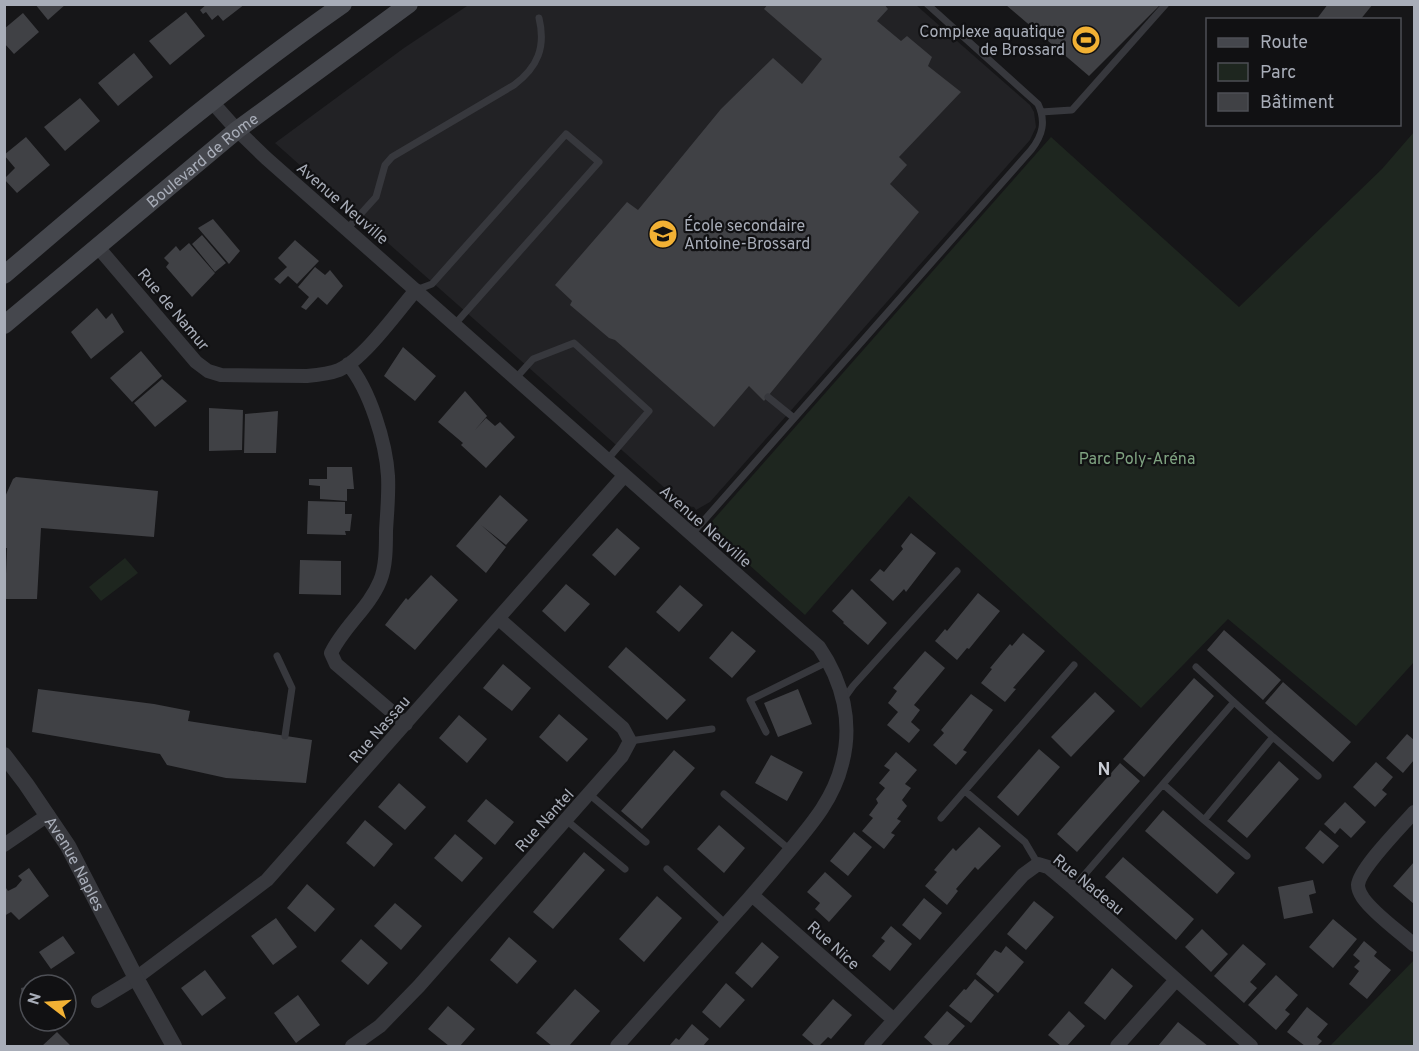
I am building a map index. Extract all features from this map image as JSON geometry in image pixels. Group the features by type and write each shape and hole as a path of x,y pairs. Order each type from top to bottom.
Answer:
{"main road":[{"path":"4,275 212,102 343,4"},
{"name":"Boulevard de Rome","path":"4,325 237,130 409,4"}],"street":[{"name":"Avenue Neuville","path":"212,102 237,130 347,229 812,641 829,661 837,677 843,700 846,744 836,784 828,802 752,895 617,1047"},
{"name":"Rue de Namur","path":"97,246 196,362 208,371 229,376 320,375 340,369 361,353 416,290"},
{"path":"348,364 372,408 384,448 388,475 386,548 382,578 373,595 337,641 331,653 336,664 406,723"},
{"name":"Rue Nassau","path":"136,978 267,880 624,476"},
{"path":"499,619 623,728 630,741"},
{"name":"Rue Nantel","path":"352,1047 380,1026 419,986 622,756 630,741"},
{"name":"Avenue Naples","path":"4,755 48,815 87,880 136,978 174,1047"},
{"path":"1414,812 1372,860 1358,885 1362,896 1370,906 1414,945"},
{"path":"4,845 48,815"},
{"name":"Rue Nadeau","path":"871,1047 1023,875 1038,864 1048,867 1251,1047"},
{"name":"Rue Nice","path":"752,895 894,1020"},
{"path":"98,1002 136,978"},
{"path":"1117,1047 1176,980"}],"lane":[{"path":"691,535 1031,150 1042,130 1041,112 1038,104 1029,94 927,4"},
{"path":"1041,112 1072,110 1166,4"},
{"path":"347,229 376,197 385,165 392,157 514,85 531,70 541,51 539,18"},
{"path":"416,290 432,284 566,134 599,162 455,324"},
{"path":"515,379 533,359 574,344 586,354 649,411 607,460"},
{"path":"768,397 794,418"},
{"path":"843,700 957,571"},
{"path":"277,656 292,688 285,736"},
{"path":"766,732 750,700 829,661"},
{"path":"941,818 1074,664"},
{"path":"1196,668 1318,776"},
{"path":"1072,888 1234,702"},
{"path":"630,741 712,729"},
{"path":"1204,820 1273,737"},
{"path":"1164,785 1247,856"},
{"path":"965,791 1025,842 1038,864"},
{"path":"589,794 646,842"},
{"path":"724,794 790,850"},
{"path":"566,820 625,869"},
{"path":"668,869 726,924"}],"shaded area":[{"name":"École secondaire Antoine-Brossard","path":"470,4 916,5 1030,105 1034,112 1036,127 1030,140 710,502 696,510 694,507 685,506 275,143 404,48"}],"green space":[{"name":"Parc Poly-Aréna","path":"1414,132 1414,662 1356,726 1228,619 1141,708 909,496 805,615 707,527 1051,137 1239,307 1382,169"},
{"path":"125,558 138,573 101,601 89,587"},
{"path":"1414,960 1414,1046 1330,1046"}],"building":[{"path":"35,4 66,4 48,20"},
{"path":"207,4 245,4 223,21 218,15 212,20 206,12 203,14 200,10"},
{"path":"768,4 884,4 888,9 877,21 901,41 907,36 932,57 928,66 961,92 899,157 907,165 890,184 919,212 764,401 749,386 714,427 615,340 609,338 570,305 572,301 555,285 627,202 638,210 721,109 773,58 802,84 822,59 764,9"},
{"path":"1328,4 1373,4 1362,18 1318,18"},
{"name":"Complexe aquatique de Brossard","path":"1006,5 1160,5 1089,76"},
{"path":"186,12 205,36 170,65 149,41"},
{"path":"23,13 39,32 14,54 4,43 4,29"},
{"path":"134,53 153,77 118,106 98,83"},
{"path":"80,98 100,121 65,151 44,127"},
{"path":"26,137 50,165 17,193 4,179 15,168 4,155"},
{"path":"213,219 240,251 229,264 198,228"},
{"path":"202,235 226,263 215,272 192,244"},
{"path":"295,240 319,261 297,284 288,276 280,284 274,279 287,267 278,258"},
{"path":"189,243 215,273 192,297 166,267 169,263 164,258 176,246 180,251"},
{"path":"315,267 325,275 330,270 343,286 327,305 318,297 306,310 301,307 309,297 298,287"},
{"path":"97,308 106,319 112,313 124,332 91,359 71,332"},
{"path":"403,347 436,376 415,401 384,376"},
{"path":"141,351 162,376 132,402 110,378"},
{"path":"162,379 187,401 155,427 134,403"},
{"path":"465,391 487,416 475,430 486,418 495,426 500,422 515,437 486,468 461,445 463,443 438,422"},
{"path":"209,408 243,410 242,450 209,451"},
{"path":"278,411 276,453 244,453 245,414"},
{"path":"327,467 352,467 354,489 347,489 347,501 320,499 320,486 309,485 309,479 327,479"},
{"path":"16,477 158,491 154,537 41,528 37,599 5,599 7,548 4,548 4,499"},
{"path":"500,495 528,520 506,545 481,525 506,547 486,573 456,546"},
{"path":"308,501 345,502 345,514 352,514 350,531 345,531 346,535 307,534"},
{"path":"617,528 640,548 615,576 592,555"},
{"path":"911,533 936,553 906,592 904,589 893,601 870,580 880,569 884,572 903,549 901,546"},
{"path":"300,560 341,561 341,595 299,594"},
{"path":"431,575 458,600 415,650 385,625 406,598 408,600"},
{"path":"566,584 590,604 565,632 542,611"},
{"path":"680,585 703,605 679,632 656,612"},
{"path":"852,589 887,623 868,645 832,611"},
{"path":"978,593 1000,611 957,660 935,641 945,629 947,631"},
{"path":"1224,630 1281,680 1263,700 1207,650"},
{"path":"732,631 756,651 732,678 709,658"},
{"path":"1023,633 1045,651 1013,688 1016,689 1005,702 981,683 1010,644 1012,646"},
{"path":"626,647 686,700 667,720 608,667"},
{"path":"925,651 945,668 914,705 920,710 911,722 920,730 909,743 887,725 898,712 888,703 897,691 893,688"},
{"path":"503,664 531,688 512,711 483,688"},
{"path":"1194,678 1214,696 1144,777 1123,759"},
{"path":"1283,682 1351,742 1333,762 1265,703"},
{"path":"38,689 154,704 190,711 188,721 312,740 306,783 226,778 167,765 160,754 32,732"},
{"path":"798,689 812,724 778,737 764,703"},
{"path":"1095,692 1115,711 1071,757 1051,737"},
{"path":"971,694 993,710 963,750 967,752 956,765 933,745 944,733 941,730"},
{"path":"559,714 588,739 567,762 539,737"},
{"path":"459,715 487,739 467,763 439,738"},
{"path":"1407,734 1414,740 1414,760 1403,773 1386,758"},
{"path":"1039,749 1060,767 1018,816 997,797"},
{"path":"674,750 695,768 642,829 621,811"},
{"path":"896,752 917,770 905,784 911,788 902,800 907,806 897,819 901,821 891,833 895,835 884,849 862,831 873,818 869,815 878,803 876,799 885,788 879,783 890,770 884,766"},
{"path":"771,755 803,772 787,801 755,783"},
{"path":"1279,761 1299,779 1247,838 1227,821"},
{"path":"1376,762 1393,777 1382,790 1387,794 1375,807 1353,787"},
{"path":"1120,763 1140,781 1077,852 1057,834"},
{"path":"399,783 426,807 405,830 378,807"},
{"path":"486,799 514,822 495,845 467,821"},
{"path":"1345,802 1366,822 1351,838 1340,828 1335,834 1324,824"},
{"path":"1163,810 1235,873 1217,894 1145,831"},
{"path":"365,820 393,844 374,867 346,843"},
{"path":"719,825 745,848 724,873 697,849"},
{"path":"979,827 1001,846 978,870 975,867 956,889 958,891 947,905 925,886 937,872 934,870 953,848 956,851"},
{"path":"1320,830 1339,846 1323,864 1305,848"},
{"path":"854,832 872,847 848,876 830,861"},
{"path":"455,834 483,858 462,882 434,858"},
{"path":"584,852 605,870 553,929 533,912"},
{"path":"1123,857 1194,919 1176,940 1105,877"},
{"path":"1414,862 1414,904 1393,886"},
{"path":"29,868 49,896 19,920 11,912 4,916 4,885 8,891 16,887 22,880 18,876"},
{"path":"825,872 852,896 829,922 815,909 820,903 807,892"},
{"path":"1313,880 1316,893 1309,895 1313,913 1284,919 1278,887"},
{"path":"307,884 335,909 315,932 287,908"},
{"path":"657,896 682,918 644,962 619,939"},
{"path":"924,898 942,913 920,940 902,925"},
{"path":"1034,901 1054,917 1026,950 1007,934"},
{"path":"395,903 422,926 401,950 374,926"},
{"path":"276,918 297,947 273,965 251,936"},
{"path":"1333,919 1357,939 1333,968 1309,947"},
{"path":"891,926 912,944 890,971 872,956 885,941 881,938"},
{"path":"1202,929 1228,954 1211,972 1185,947"},
{"path":"63,936 75,953 51,969 39,952"},
{"path":"509,937 537,961 517,984 490,960"},
{"path":"361,939 388,963 368,985 341,961"},
{"path":"1364,941 1377,952 1374,956 1391,970 1367,999 1349,984 1359,971 1354,967 1360,961 1353,955"},
{"path":"762,942 779,957 752,988 735,973"},
{"path":"1243,944 1266,964 1250,982 1257,988 1244,1003 1214,976"},
{"path":"1006,946 1024,962 998,993 976,974 995,950 1001,953"},
{"path":"1112,968 1133,986 1105,1020 1084,1003"},
{"path":"205,970 226,998 202,1016 181,988"},
{"path":"1276,975 1298,995 1285,1010 1290,1014 1276,1030 1248,1005"},
{"path":"975,979 994,995 971,1023 949,1006"},
{"path":"726,983 745,1000 720,1028 702,1012"},
{"path":"575,989 600,1011 569,1046 552,1046 536,1033"},
{"path":"298,995 320,1025 296,1043 274,1013"},
{"path":"833,999 852,1015 831,1039 828,1037 819,1046 815,1046 802,1035"},
{"path":"448,1006 475,1029 460,1046 449,1046 428,1029"},
{"path":"1307,1007 1328,1024 1317,1037 1322,1041 1317,1046 1305,1046 1287,1032"},
{"path":"947,1011 965,1026 947,1046 934,1046 924,1037"},
{"path":"1069,1011 1085,1026 1067,1046 1061,1046 1048,1035"},
{"path":"1178,1022 1208,1046 1158,1046"},
{"path":"692,1024 709,1039 703,1046 669,1046 676,1038 679,1040"},
{"path":"58,1033 71,1046 42,1046"}],"place":[{"name":"Complexe aquatique de Brossard","path":"1086,40"},
{"name":"École secondaire Antoine-Brossard","path":"663,234"}],"district":[{"name":"N","path":"1104,769"}]}
